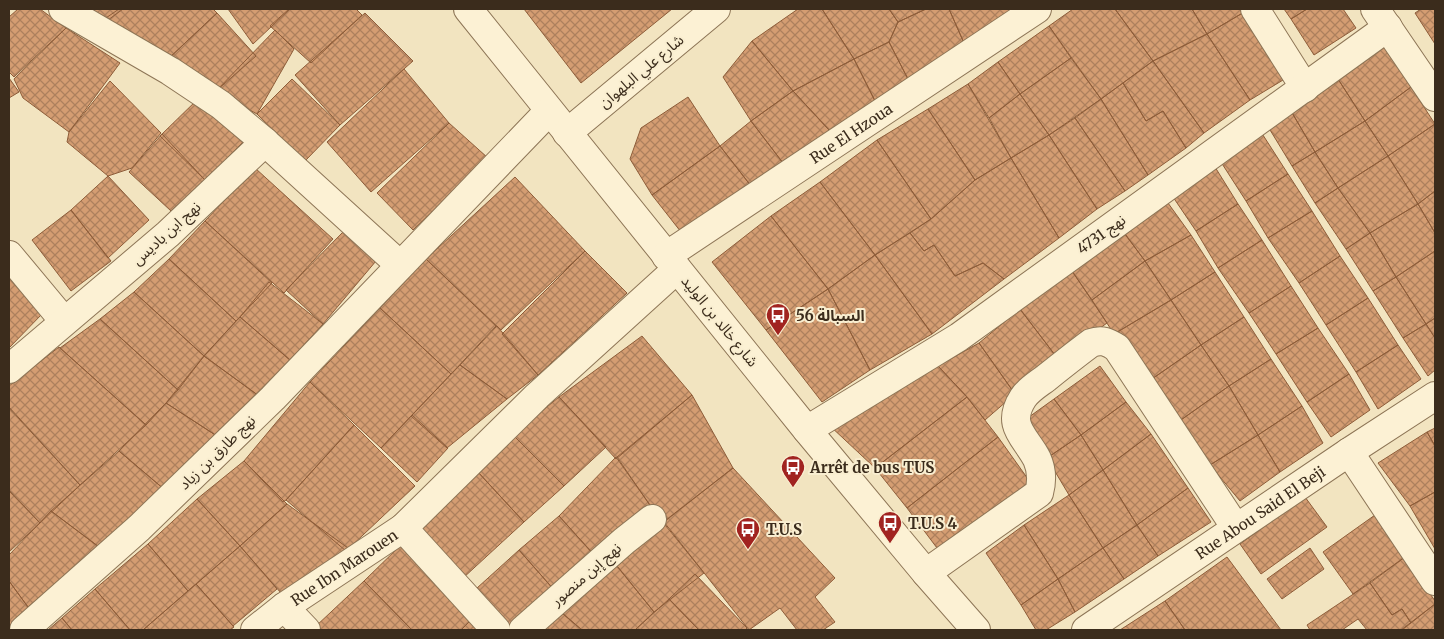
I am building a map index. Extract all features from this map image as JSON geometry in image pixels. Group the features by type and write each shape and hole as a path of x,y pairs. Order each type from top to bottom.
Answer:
{"street":[{"path":"63,9 170,71 221,105 400,264"},
{"name":"شارع خالد بن الوليد","path":"468,9 807,430 976,630"},
{"name":"شارع علي البلهوان","path":"567,133 716,9"},
{"name":"Rue El Hzoua","path":"402,528 672,263 1037,9"},
{"path":"1255,9 1305,88"},
{"path":"1381,18 1435,97"},
{"name":"نهج 4731","path":"807,430 959,336 1305,88 1381,18"},
{"name":"نهج طارق بن زياد","path":"24,630 139,528 252,418 549,111"},
{"name":"نهج ابن باديس","path":"9,369 168,234 264,142"},
{"path":"9,255 64,321"},
{"path":"926,573 1039,493 1042,483 1041,469 1037,459 1018,431 1017,409 1028,392 1091,343 1100,340 1118,348 1236,528"},
{"name":"Rue Abou Said El Beji","path":"1086,630 1435,396"},
{"path":"1349,452 1435,581"},
{"name":"نهج إبن منصور","path":"523,630 624,541 652,519"},
{"path":"402,528 496,630"},
{"name":"Rue Ibn Marouen","path":"254,630 284,607 402,528"},
{"path":"284,607 306,630"}],"building":[{"path":"18,9 40,9 66,28 14,77 9,72 9,17"},
{"path":"83,9 123,9 108,20"},
{"path":"119,9 213,9 217,13 167,60 103,20"},
{"path":"228,9 290,9 253,44"},
{"path":"289,9 356,9 362,15 311,63 270,26"},
{"path":"524,9 672,9 581,83"},
{"path":"798,9 822,9 854,59 793,91 752,41"},
{"path":"822,9 889,9 898,22 889,42 854,59"},
{"path":"889,9 926,9 898,22"},
{"path":"926,9 949,9 964,43 910,83 889,42 898,22"},
{"path":"949,9 1016,9 964,43"},
{"path":"1073,9 1115,9 1153,61 1101,99 1049,26"},
{"path":"1115,9 1192,9 1207,34 1153,61"},
{"path":"1192,9 1245,9 1246,11 1207,34"},
{"path":"1284,9 1307,9 1291,19"},
{"path":"1307,9 1343,9 1356,28 1314,55 1291,19"},
{"path":"1421,9 1435,9 1435,44 1415,13"},
{"path":"1246,11 1288,77 1250,100 1207,34"},
{"path":"217,13 256,56 216,91 167,60"},
{"path":"365,13 413,61 340,125 295,75"},
{"path":"1049,26 1071,58 1020,94 998,62"},
{"path":"66,28 120,63 69,132 23,98 14,79"},
{"path":"275,30 294,49 257,114 216,91"},
{"path":"1207,34 1250,100 1204,133 1153,61"},
{"path":"752,41 793,91 751,121 723,77"},
{"path":"889,42 910,83 875,101 854,59"},
{"path":"1384,46 1411,87 1365,121 1338,79"},
{"path":"1071,58 1101,99 1049,135 1020,94"},
{"path":"854,59 875,101 830,131 793,91"},
{"path":"1153,61 1204,133 1186,148 1163,111 1146,121 1123,83"},
{"path":"998,62 1020,94 989,118 968,84"},
{"path":"404,69 449,123 371,192 327,142"},
{"path":"9,78 19,92 9,98"},
{"path":"292,79 340,125 305,161 257,114"},
{"path":"1338,79 1365,121 1315,152 1291,111"},
{"path":"110,81 161,133 132,168 108,176 67,142 69,132"},
{"path":"1123,83 1146,121 1163,111 1186,148 1148,175 1101,99"},
{"path":"968,84 1011,158 975,180 928,109"},
{"path":"1411,87 1435,124 1388,156 1365,121"},
{"path":"793,91 830,131 783,163 751,121"},
{"path":"1020,94 1049,135 1011,158 989,118"},
{"path":"201,96 245,140 205,180 160,136"},
{"path":"688,97 720,146 652,195 630,159 641,128"},
{"path":"1101,99 1148,175 1125,191 1075,118"},
{"path":"928,109 975,180 931,219 877,140"},
{"path":"1291,111 1315,152 1292,166 1267,125"},
{"path":"1075,118 1125,191 1097,209 1049,135"},
{"path":"751,121 783,163 751,186 720,146"},
{"path":"1365,121 1388,156 1338,188 1315,152"},
{"path":"449,123 488,158 413,230 377,193"},
{"path":"1435,124 1435,191 1418,204 1388,156"},
{"path":"1261,132 1288,174 1246,201 1219,159"},
{"path":"162,134 205,180 171,211 129,172"},
{"path":"1049,135 1097,209 1059,238 1011,158"},
{"path":"877,140 931,219 875,255 820,182"},
{"path":"720,146 751,186 681,232 652,195"},
{"path":"1315,152 1338,188 1315,203 1292,166"},
{"path":"1388,156 1418,204 1370,233 1338,188"},
{"path":"1011,158 1059,238 1004,279 983,263 955,276 934,245 924,251 910,233 931,219 975,180"},
{"path":"1215,167 1238,204 1196,231 1173,197"},
{"path":"255,168 333,239 284,293 205,221"},
{"path":"1288,174 1312,211 1268,238 1246,201"},
{"path":"108,176 149,220 108,258 71,210"},
{"path":"515,177 585,251 501,330 426,259"},
{"path":"820,182 875,255 828,289 771,216"},
{"path":"1338,188 1370,233 1346,249 1315,203"},
{"path":"1435,191 1435,233 1418,204"},
{"path":"1168,203 1191,235 1145,261 1125,234"},
{"path":"1238,204 1262,240 1218,268 1196,231"},
{"path":"1418,204 1435,233 1435,251 1396,277 1370,233"},
{"path":"71,210 111,261 71,291 32,240"},
{"path":"1312,211 1340,256 1299,283 1268,238"},
{"path":"771,216 828,289 766,330 712,262"},
{"path":"205,221 272,283 236,321 169,259"},
{"path":"344,231 376,261 323,324 286,290"},
{"path":"910,233 924,251 934,245 955,276 983,263 1004,279 932,334 875,255"},
{"path":"1370,233 1396,277 1373,291 1346,249"},
{"path":"1125,234 1145,261 1092,300 1072,271"},
{"path":"1191,235 1215,272 1171,300 1145,261"},
{"path":"1262,240 1291,286 1249,313 1218,268"},
{"path":"585,251 627,293 538,375 502,334"},
{"path":"1435,251 1435,318 1426,324 1396,277"},
{"path":"875,255 932,334 870,370 828,289"},
{"path":"1340,256 1368,298 1326,325 1299,283"},
{"path":"169,259 236,321 204,356 134,292"},
{"path":"426,259 496,326 451,374 380,308"},
{"path":"1145,261 1171,300 1114,334 1092,300"},
{"path":"1072,271 1107,323 1058,359 1020,309"},
{"path":"1215,272 1244,317 1201,345 1171,300"},
{"path":"9,273 43,313 9,348"},
{"path":"1396,277 1426,324 1403,338 1373,291"},
{"path":"269,282 323,324 290,360 240,317"},
{"path":"1291,286 1318,328 1276,354 1249,313"},
{"path":"828,289 870,370 822,402 766,330"},
{"path":"134,292 204,356 178,390 100,319"},
{"path":"1368,298 1398,345 1356,372 1326,325"},
{"path":"1171,300 1201,345 1149,381 1114,334"},
{"path":"380,308 451,374 381,448 310,382"},
{"path":"1020,309 1058,359 1015,394 979,343"},
{"path":"240,317 290,360 259,396 204,356"},
{"path":"1244,317 1271,359 1229,386 1201,345"},
{"path":"1435,318 1435,338 1426,324"},
{"path":"100,319 178,390 146,425 60,348"},
{"path":"1426,324 1435,338 1435,370 1428,376 1403,338"},
{"path":"497,326 538,375 507,399 460,365"},
{"path":"1318,328 1349,374 1307,402 1276,354"},
{"path":"642,336 692,395 616,459 559,397"},
{"path":"979,343 1015,394 985,420 967,397 938,366"},
{"path":"1201,345 1229,386 1178,422 1149,381"},
{"path":"1398,345 1421,379 1378,409 1356,372"},
{"path":"59,347 146,425 80,485 9,407 9,386"},
{"path":"204,356 259,396 220,438 166,403"},
{"path":"1271,359 1302,406 1258,435 1229,386"},
{"path":"460,365 507,399 447,448 411,416"},
{"path":"938,366 967,397 875,468 829,425"},
{"path":"1100,366 1126,402 1081,435 1054,399"},
{"path":"1349,374 1370,410 1331,437 1307,402"},
{"path":"310,382 354,425 283,502 244,461"},
{"path":"1229,386 1258,435 1210,465 1178,422"},
{"path":"692,395 733,468 662,523 617,457"},
{"path":"559,397 606,447 564,486 513,435"},
{"path":"967,397 998,437 907,508 875,468"},
{"path":"1054,399 1081,435 1047,458 1022,422"},
{"path":"1126,402 1151,434 1103,470 1081,435"},
{"path":"166,403 220,438 165,490 119,451"},
{"path":"1302,406 1323,443 1280,472 1258,435"},
{"path":"9,408 80,485 40,523 9,490"},
{"path":"412,415 448,448 417,482 381,448"},
{"path":"354,425 415,486 346,551 286,500"},
{"path":"1435,428 1435,446 1427,432"},
{"path":"1427,432 1435,446 1435,492 1410,506 1378,463"},
{"path":"1151,434 1188,488 1137,525 1103,470"},
{"path":"513,435 564,486 524,522 477,471"},
{"path":"1081,435 1103,470 1069,495 1047,458"},
{"path":"1258,435 1280,472 1240,501 1210,465"},
{"path":"998,437 1033,486 940,552 907,508"},
{"path":"119,451 165,490 99,547 51,511"},
{"path":"616,457 650,505 595,556 559,516"},
{"path":"244,461 287,504 240,546 197,499"},
{"name":"T.U.S","path":"733,468 835,578 815,597 835,622 823,630 797,630 780,608 749,630 664,522"},
{"path":"1103,470 1137,525 1103,548 1069,495"},
{"path":"477,471 524,522 462,579 418,532"},
{"path":"1188,488 1211,522 1158,556 1137,525"},
{"path":"9,491 40,523 9,552"},
{"path":"1435,492 1435,549 1410,506"},
{"path":"1069,495 1103,548 1058,579 1024,525"},
{"path":"1305,497 1327,527 1261,574 1240,544"},
{"path":"197,499 240,546 188,591 148,544"},
{"path":"287,504 348,548 281,593 240,546"},
{"path":"51,511 99,547 28,607 9,581 9,555"},
{"path":"1375,515 1405,557 1353,594 1323,552"},
{"path":"559,516 595,556 555,591 519,550"},
{"path":"662,521 704,573 654,612 613,561"},
{"path":"1024,525 1058,579 1021,605 986,553"},
{"path":"1137,525 1158,556 1124,579 1103,548"},
{"path":"404,542 475,616 461,630 412,630 364,581"},
{"path":"148,544 188,591 143,630 130,630 95,589"},
{"path":"240,546 277,589 233,626 196,584"},
{"path":"1103,548 1124,579 1075,612 1058,579"},
{"path":"1310,548 1324,569 1282,599 1267,579"},
{"path":"519,550 555,591 513,629 477,588"},
{"path":"1227,557 1281,630 1185,630 1165,601"},
{"path":"1405,557 1435,601 1435,604 1411,623 1402,609 1392,615 1370,583"},
{"path":"613,561 654,612 635,630 582,630 562,613"},
{"path":"695,574 747,628 745,630 699,630 669,599"},
{"path":"1058,579 1075,612 1046,630 1036,630 1021,605"},
{"path":"9,581 28,607 9,628"},
{"path":"364,581 412,630 319,630 315,627"},
{"path":"1370,583 1392,615 1402,609 1411,623 1402,630 1367,630 1358,619 1342,630 1310,630 1307,625"},
{"path":"196,584 234,627 230,630 143,630"},
{"path":"95,589 130,630 72,630 62,618"},
{"path":"669,599 699,630 635,630"},
{"path":"1165,601 1185,630 1120,630"},
{"path":"1435,604 1435,630 1401,630"},
{"path":"562,613 582,630 540,630"},
{"path":"475,616 488,630 461,630"},
{"path":"62,618 72,630 48,630"}],"place":[{"name":"السبالة 56","path":"778,336"},
{"name":"Arrêt de bus TUS","path":"793,488"},
{"name":"T.U.S 4","path":"890,544"},
{"name":"T.U.S","path":"748,550"}]}
